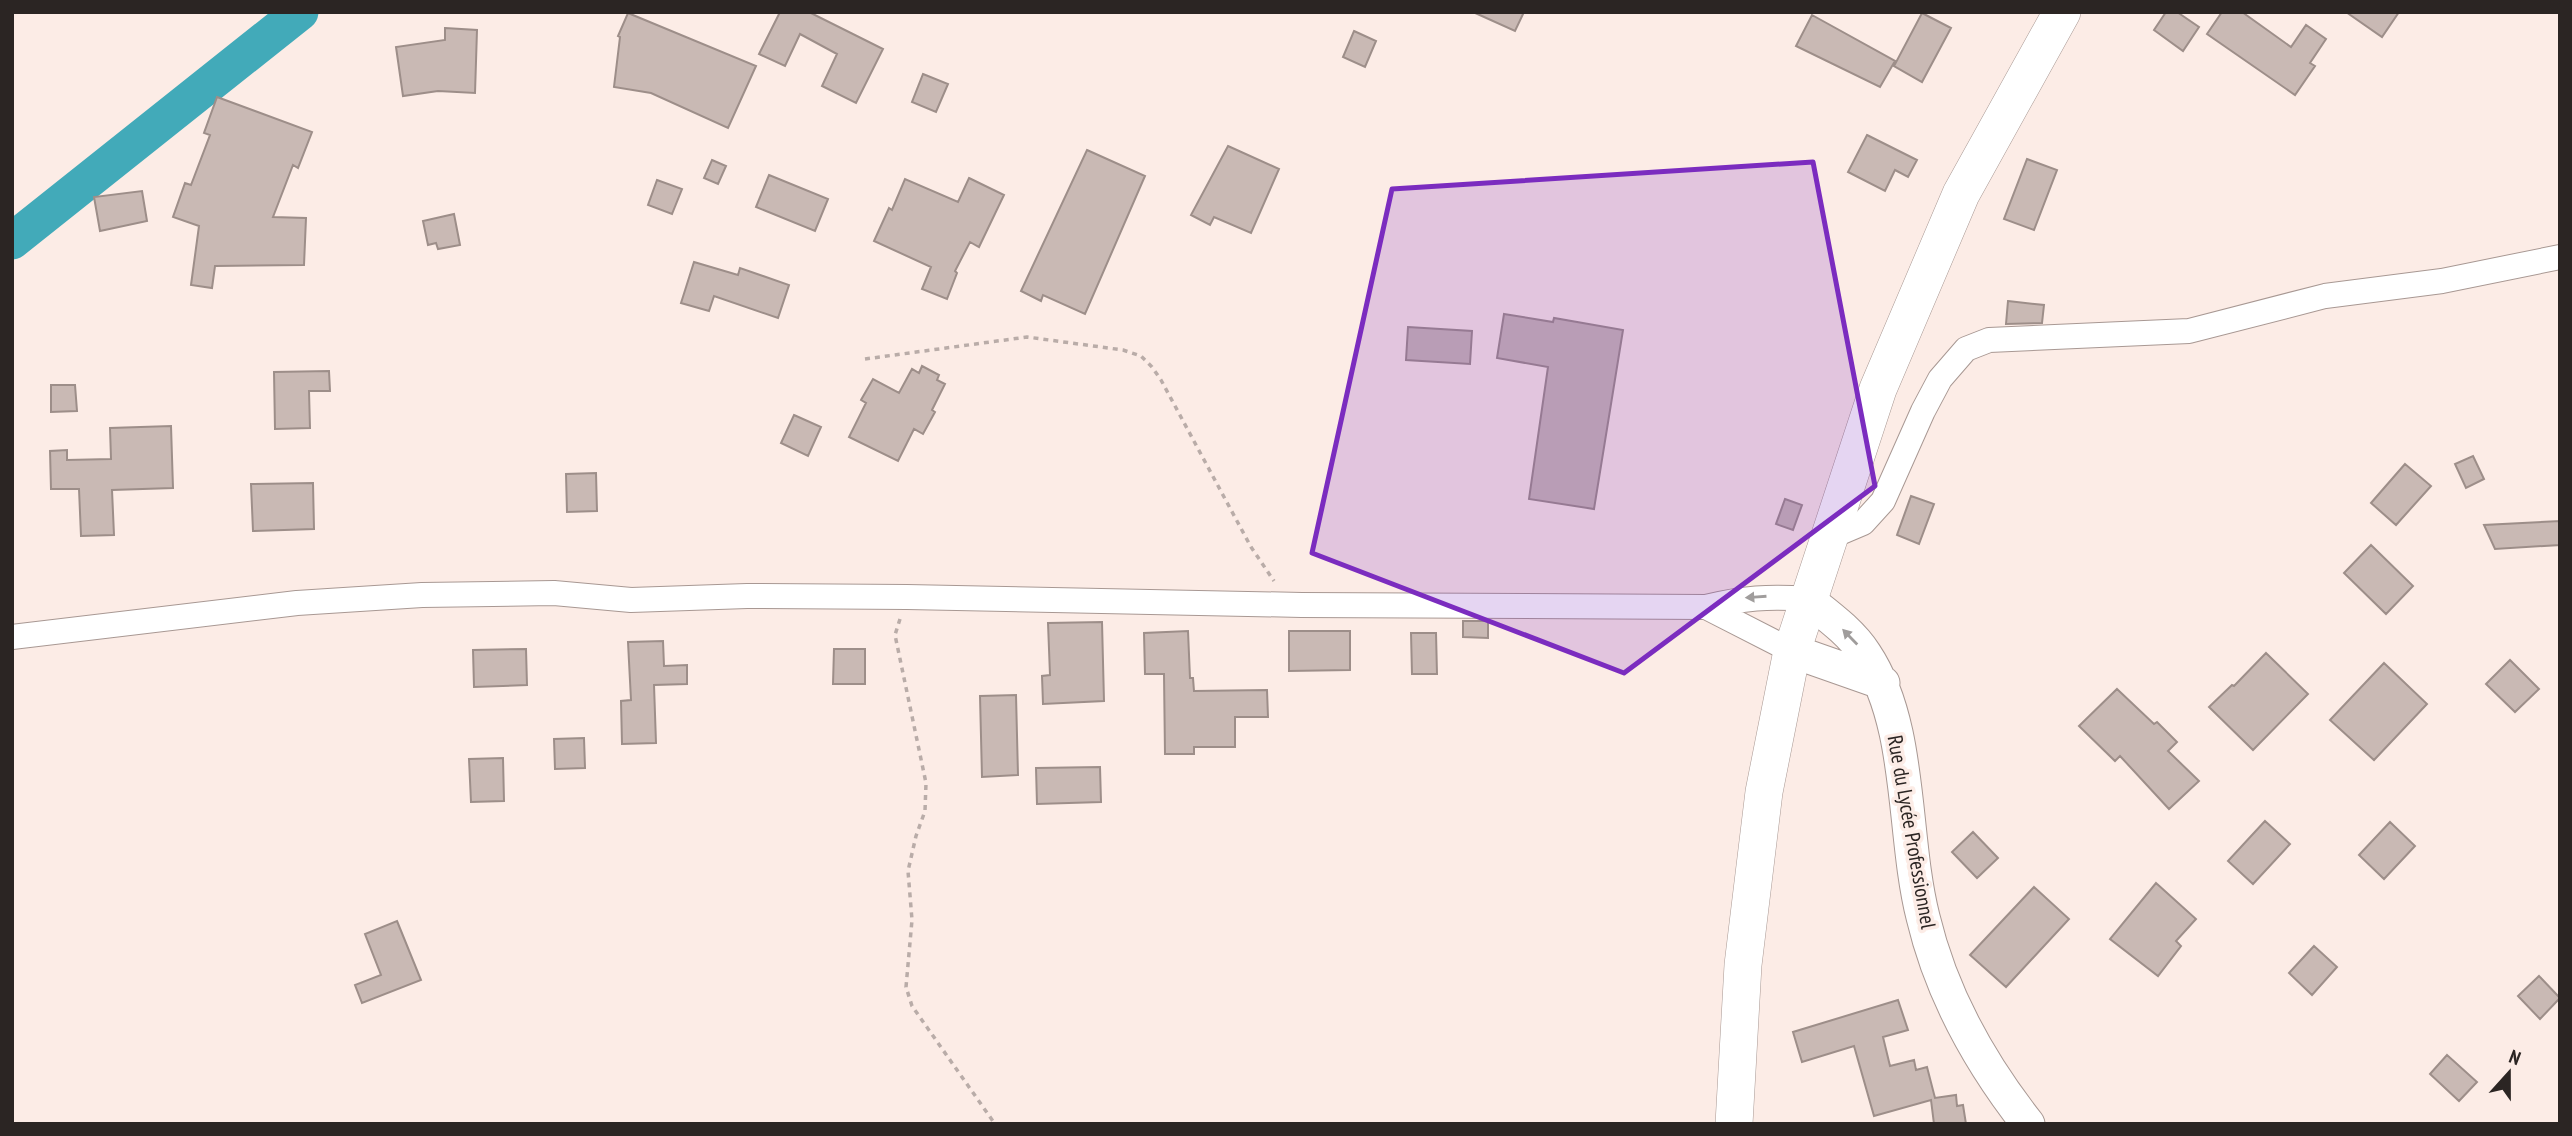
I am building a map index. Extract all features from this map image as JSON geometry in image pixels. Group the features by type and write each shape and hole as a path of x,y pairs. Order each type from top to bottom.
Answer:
{"main road":[{"path":"1734,1124 1746,939 1764,792 1792,650 1807,599 1878,389 1961,194 2062,12"},
{"name":"Rue du Lycée Professionnel","path":"1807,599 1864,651 1883,683 1896,734 1922,916 1942,976 1969,1037 2004,1093 2028,1124"},
{"path":"1792,650 1883,683"}],"street":[{"path":"1830,537 1863,523 1883,501 1940,379 1966,349 1989,340 2189,331 2325,296 2442,281 2560,257"},
{"path":"12,637 297,603 422,595 554,593 631,600 747,596 907,597 1302,605 1706,607 1740,598 1773,596 1807,599"},
{"path":"1706,607 1792,650"}],"path":[{"path":"865,359 1027,337 1124,350 1141,356 1161,380 1251,547 1275,583 1302,605"},
{"path":"907,597 895,635 926,783 925,811 908,870 912,920 906,987 912,1006 995,1124"}],"highlighted area":[{"path":"1813,162 1875,486 1624,673 1312,553 1392,189"}],"building":[{"path":"780,12 809,12 883,49 856,103 822,86 837,54 800,34 785,66 759,54"},
{"path":"1473,12 1524,12 1515,31"},
{"path":"2166,12 2177,12 2199,27 2183,51 2154,30"},
{"path":"2222,12 2242,12 2291,47 2306,25 2326,39 2310,63 2315,66 2295,95 2207,34"},
{"path":"2346,12 2399,12 2382,37"},
{"path":"628,13 756,66 728,128 651,93 614,87 618,36"},
{"path":"1922,13 1951,28 1922,82 1894,66"},
{"path":"1812,15 1895,61 1880,87 1796,46"},
{"path":"445,28 477,30 475,93 438,91 403,96 396,47 445,40"},
{"path":"1354,31 1376,41 1365,67 1343,57"},
{"path":"923,74 948,84 936,112 912,102"},
{"path":"217,97 312,132 298,168 293,165 273,217 306,218 304,265 215,266 212,288 191,285 199,226 173,217 185,183 191,185 210,135 204,133"},
{"path":"1867,135 1917,160 1908,177 1895,170 1885,191 1848,172"},
{"path":"1228,146 1279,169 1251,233 1214,217 1210,225 1191,215"},
{"path":"1087,150 1145,176 1085,314 1043,295 1041,301 1021,291"},
{"path":"2027,159 2057,170 2034,230 2004,219"},
{"path":"712,160 726,166 718,184 704,178"},
{"path":"769,175 828,199 815,231 756,207"},
{"path":"969,178 1004,195 979,247 970,242 955,271 957,273 947,299 922,289 931,267 874,241 889,208 892,210 905,179 958,202"},
{"path":"657,180 682,189 672,214 648,205"},
{"path":"142,191 147,221 100,231 94,197"},
{"path":"454,214 460,245 438,249 436,243 428,245 423,221"},
{"path":"694,262 738,275 740,268 789,285 778,318 714,296 709,311 681,303"},
{"path":"2008,301 2044,305 2042,323 2006,324"},
{"path":"1504,314 1553,322 1554,318 1623,330 1594,509 1529,499 1548,367 1497,358"},
{"path":"1408,327 1472,331 1470,364 1406,360"},
{"path":"922,366 939,375 937,380 945,384 932,410 935,412 923,434 914,429 898,461 849,437 866,403 861,400 873,379 899,393 912,369 919,373"},
{"path":"329,371 330,391 309,391 310,428 275,429 274,372"},
{"path":"51,385 75,385 77,411 51,412"},
{"path":"794,415 821,427 808,456 781,443"},
{"path":"171,426 173,488 112,490 114,535 81,536 79,489 51,489 50,451 67,450 67,460 111,459 110,428"},
{"path":"2473,456 2484,479 2466,488 2455,464"},
{"path":"2405,464 2431,486 2396,525 2371,503"},
{"path":"596,473 597,511 567,512 566,474"},
{"path":"313,483 314,529 253,531 251,484"},
{"path":"1911,496 1934,504 1919,544 1897,535"},
{"path":"1785,499 1802,505 1793,530 1776,524"},
{"path":"2560,521 2560,545 2495,549 2484,525"},
{"path":"2371,545 2413,586 2386,614 2344,573"},
{"path":"1463,621 1488,621 1488,638 1463,637"},
{"path":"1102,622 1104,701 1043,704 1042,676 1050,675 1048,623"},
{"path":"1188,631 1190,678 1193,678 1194,691 1267,690 1268,717 1235,717 1235,747 1194,747 1194,754 1165,754 1164,674 1145,674 1144,633"},
{"path":"1289,631 1350,631 1350,670 1289,671"},
{"path":"1411,633 1436,633 1437,674 1412,674"},
{"path":"663,641 664,666 687,665 687,684 654,685 656,743 622,744 621,701 631,700 628,642"},
{"path":"526,649 527,685 474,687 473,650"},
{"path":"834,649 865,649 865,684 833,684"},
{"path":"2266,653 2308,694 2253,750 2209,707"},
{"path":"2510,660 2539,689 2515,712 2486,684"},
{"path":"2384,663 2427,704 2374,760 2330,720"},
{"path":"2117,689 2177,742 2168,751 2199,781 2169,809 2120,756 2115,761 2079,726"},
{"path":"1016,695 1018,775 982,777 980,696"},
{"path":"584,738 585,768 555,769 554,739"},
{"path":"503,758 504,801 471,802 469,759"},
{"path":"1100,767 1101,802 1037,804 1036,768"},
{"path":"2265,821 2290,844 2253,884 2228,861"},
{"path":"2390,822 2415,846 2384,879 2359,855"},
{"path":"1973,832 1998,858 1977,878 1952,852"},
{"path":"2156,883 2196,919 2176,941 2181,946 2158,976 2110,939"},
{"path":"2034,887 2069,919 2006,987 1970,955"},
{"path":"397,921 421,980 362,1003 355,985 381,975 365,934"},
{"path":"2314,946 2337,967 2312,995 2289,973"},
{"path":"2539,976 2560,998 2540,1019 2518,996"},
{"path":"1898,1000 1908,1030 1883,1037 1890,1066 1914,1060 1916,1070 1927,1067 1935,1098 1956,1095 1957,1106 1963,1105 1966,1124 1934,1124 1931,1100 1874,1116 1854,1046 1802,1062 1793,1032"},
{"path":"2447,1055 2477,1082 2459,1101 2430,1074"}],"waterway":[{"path":"12,241 300,12"}]}
